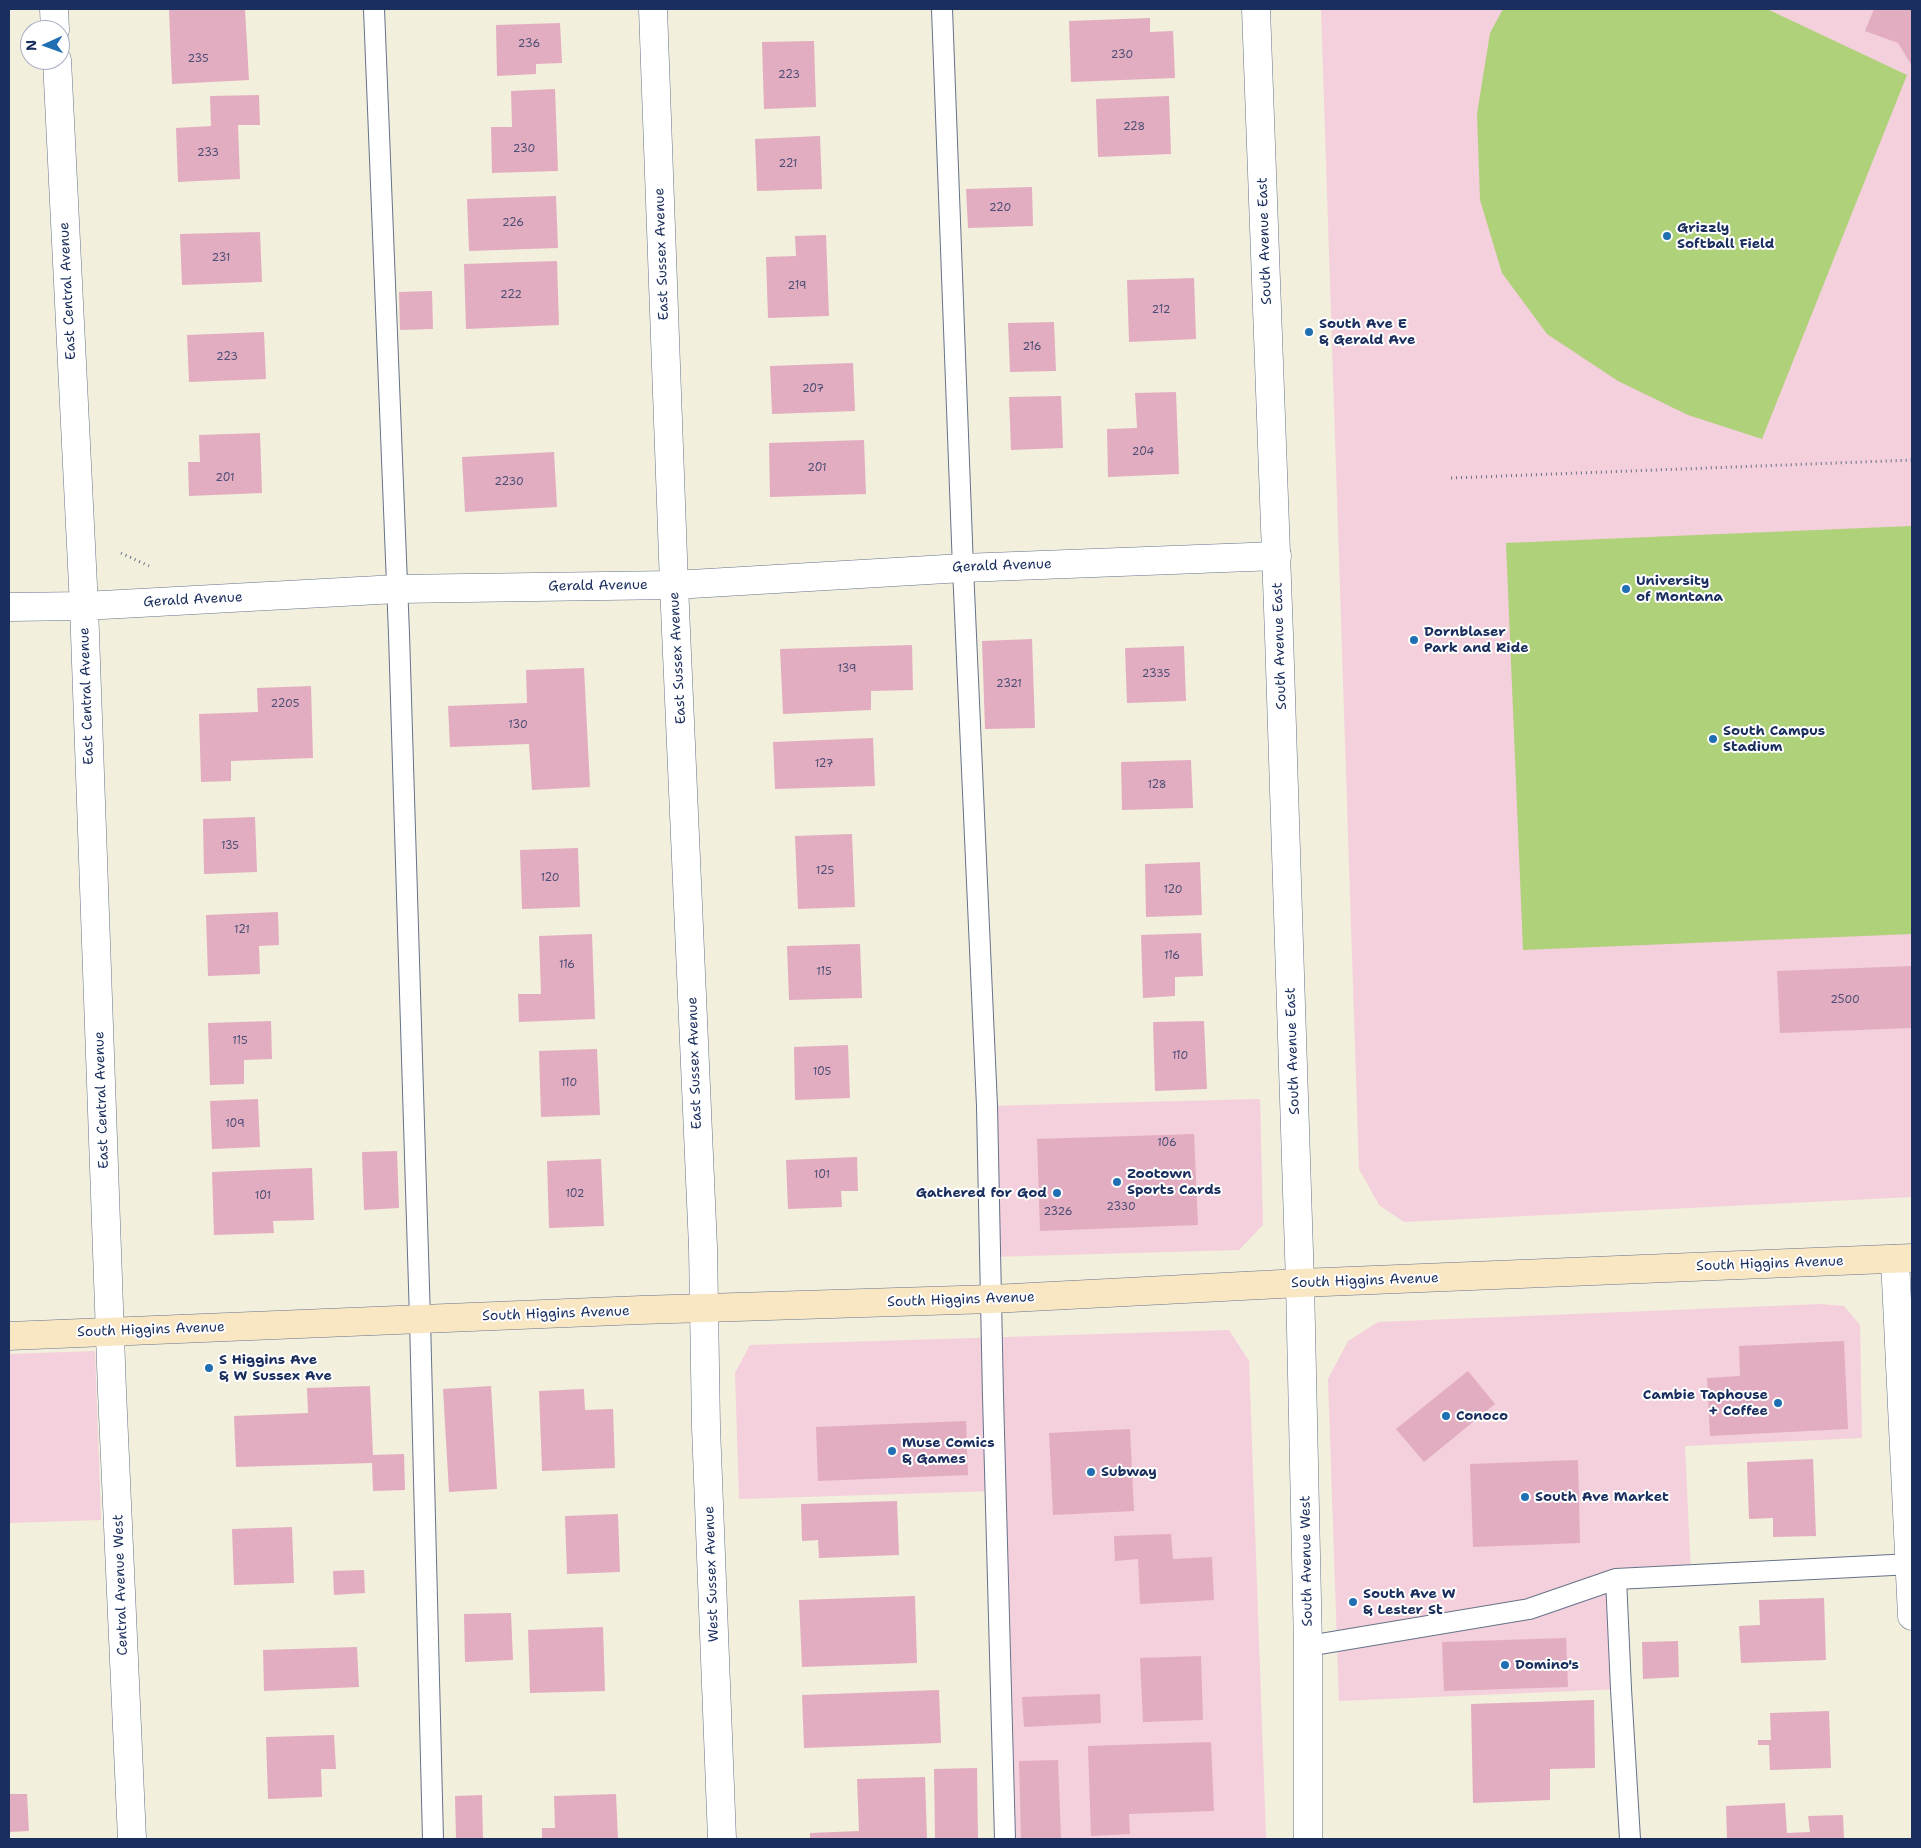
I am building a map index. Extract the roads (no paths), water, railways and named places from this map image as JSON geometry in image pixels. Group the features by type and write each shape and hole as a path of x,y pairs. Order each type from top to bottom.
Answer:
{"main road":[{"name":"South Higgins Avenue","path":"9,1336 705,1308 992,1299 1300,1283 1904,1259"}],"street":[{"name":"East Sussex Avenue","path":"653,9 674,585 705,1308"},
{"name":"South Avenue East","path":"1256,9 1277,556 1300,1283"},
{"name":"East Central Avenue","path":"57,70 84,606 111,1332"},
{"name":"Gerald Avenue","path":"9,607 84,606 397,589 674,585 963,568 1277,556"},
{"path":"1904,1259 1912,1616"},
{"name":"South Avenue West","path":"1300,1283 1308,1646 1308,1839"},
{"name":"West Sussex Avenue","path":"705,1308 706,1427 722,1839"},
{"name":"Central Avenue West","path":"111,1332 132,1839"}],"lane":[{"path":"374,9 397,589 420,1319 433,1839"},
{"path":"942,9 963,568 987,1106 1005,1839"},
{"path":"1308,1646 1529,1609 1616,1579 1911,1564"},
{"path":"1616,1579 1630,1839"}],"place":[{"name":"Grizzly Softball Field","path":"1667,236"},
{"name":"South Ave E & Gerald Ave","path":"1309,332"},
{"name":"University of Montana","path":"1626,589"},
{"name":"Dornblaser Park and Ride","path":"1414,640"},
{"name":"South Campus Stadium","path":"1713,739"},
{"name":"Zootown Sports Cards","path":"1117,1182"},
{"name":"Gathered for God","path":"1057,1193"},
{"name":"S Higgins Ave & W Sussex Ave","path":"209,1368"},
{"name":"Cambie Taphouse + Coffee","path":"1778,1403"},
{"name":"Conoco","path":"1446,1416"},
{"name":"Muse Comics & Games","path":"892,1451"},
{"name":"Subway","path":"1091,1472"},
{"name":"South Ave Market","path":"1525,1497"},
{"name":"South Ave W & Lester St","path":"1353,1602"},
{"name":"Domino's","path":"1505,1665"}]}
